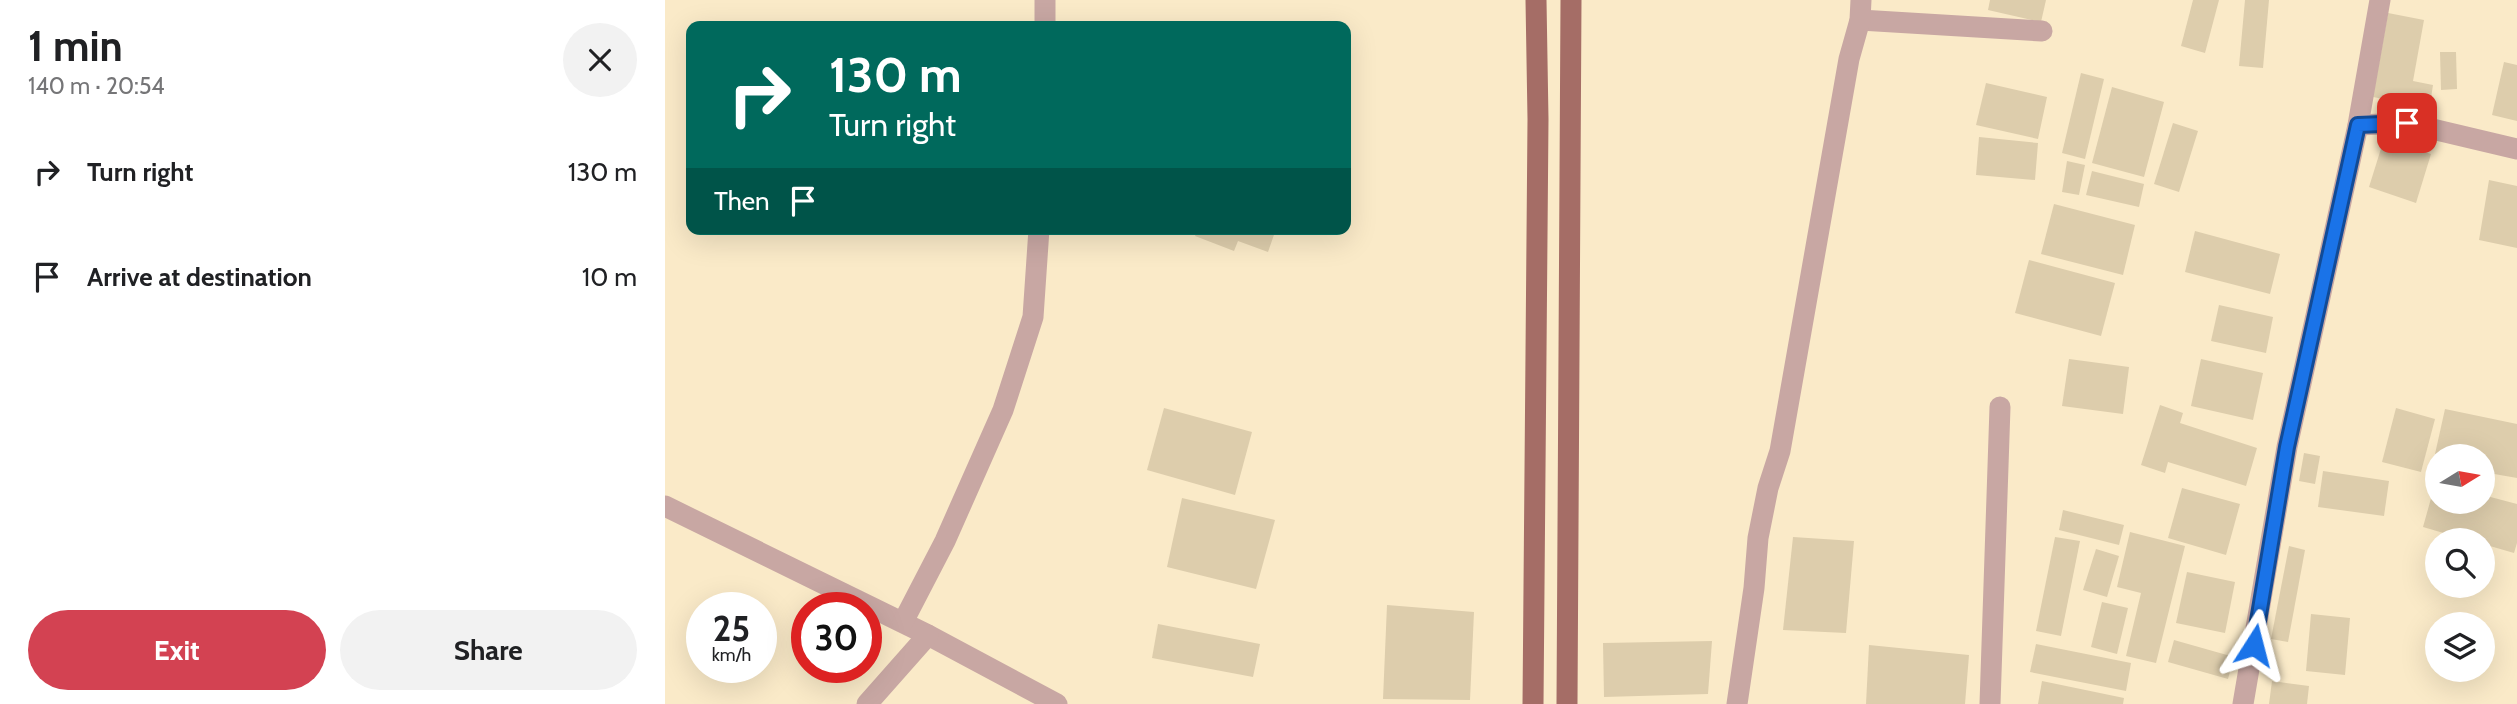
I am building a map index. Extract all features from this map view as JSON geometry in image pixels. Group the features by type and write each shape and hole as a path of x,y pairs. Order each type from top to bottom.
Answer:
{"main road":[{"path":"1533,704 1538,119 1536,0"},
{"path":"1567,704 1571,0"}],"street":[{"path":"1045,0 1045,21"},
{"path":"2243,704 2287,447 2358,125 2379,0"},
{"path":"1737,704 1754,588 1758,538 1768,488 1780,452 1793,368 1808,303 1849,59 1860,10 2042,31"},
{"path":"2358,125 2407,123 2517,149"},
{"path":"903,622 945,541 1003,410 1033,317 1039,235"},
{"path":"1990,704 2000,407"},
{"path":"665,506 903,622 1057,704"},
{"path":"867,704 928,635"}],"building":[{"path":"1990,0 2046,0 2041,22 1988,10"},
{"path":"2193,0 2219,0 2205,53 2181,46"},
{"path":"2245,0 2269,0 2263,68 2239,66"},
{"path":"2388,13 2424,20 2413,81 2433,85 2428,117 2407,114 2409,104 2373,97"},
{"path":"2440,52 2456,52 2457,89 2441,90"},
{"path":"2504,62 2517,65 2517,121 2492,115"},
{"path":"2081,73 2104,79 2085,159 2062,153"},
{"path":"1986,83 2047,97 2038,139 1976,125"},
{"path":"2112,87 2164,102 2144,177 2092,163"},
{"path":"2173,123 2198,131 2179,192 2154,184"},
{"path":"1979,137 2038,143 2035,180 1976,175"},
{"path":"2384,139 2431,154 2416,203 2369,187"},
{"path":"2067,161 2085,165 2079,195 2062,192"},
{"path":"2092,171 2144,184 2139,207 2086,195"},
{"path":"2489,180 2517,186 2517,248 2479,240"},
{"path":"2054,204 2135,225 2123,275 2041,254"},
{"path":"2195,231 2280,254 2270,294 2185,272"},
{"path":"1274,235 1268,252 1238,241 1234,251 1195,236"},
{"path":"2029,260 2115,283 2101,336 2015,313"},
{"path":"2219,305 2273,317 2266,353 2211,341"},
{"path":"2069,359 2129,367 2123,414 2062,406"},
{"path":"2201,359 2263,373 2253,420 2191,406"},
{"path":"2160,405 2183,413 2180,423 2257,448 2246,486 2168,462 2165,473 2141,465"},
{"path":"1164,408 1252,432 1235,495 1147,470"},
{"path":"2396,408 2435,419 2428,444 2425,444 2421,472 2382,462"},
{"path":"2445,409 2517,424 2517,478 2495,474 2495,444 2437,444"},
{"path":"2304,453 2320,456 2315,484 2299,481"},
{"path":"2323,471 2389,481 2384,516 2318,507"},
{"path":"2182,488 2240,504 2226,555 2168,538"},
{"path":"1182,498 1275,520 1256,589 1167,567"},
{"path":"2495,498 2517,504 2517,543 2514,553 2495,547 2495,528 2423,527 2427,514 2495,514"},
{"path":"2063,510 2124,525 2119,545 2059,530"},
{"path":"2130,532 2185,546 2156,663 2126,656 2141,593 2117,587"},
{"path":"1793,537 1854,541 1846,633 1783,630"},
{"path":"2055,537 2080,541 2061,636 2036,631"},
{"path":"2289,546 2305,550 2288,642 2271,639"},
{"path":"2096,549 2119,556 2107,597 2083,590"},
{"path":"2187,572 2235,582 2225,633 2176,623"},
{"path":"2102,602 2128,608 2117,654 2091,647"},
{"path":"1387,605 1474,612 1470,700 1383,699"},
{"path":"2311,614 2350,618 2345,675 2306,671"},
{"path":"1158,624 1260,644 1253,677 1152,658"},
{"path":"2174,640 2234,657 2228,679 2168,662"},
{"path":"1712,641 1708,694 1604,697 1603,643"},
{"path":"2036,644 2131,663 2126,691 2030,672"},
{"path":"1869,645 1969,655 1965,704 1866,704"},
{"path":"2042,681 2124,698 2123,704 2038,704"},
{"path":"2272,681 2309,686 2307,704 2269,704"}],"route":[{"path":"2254,645 2287,447 2358,125 2407,123"}]}
